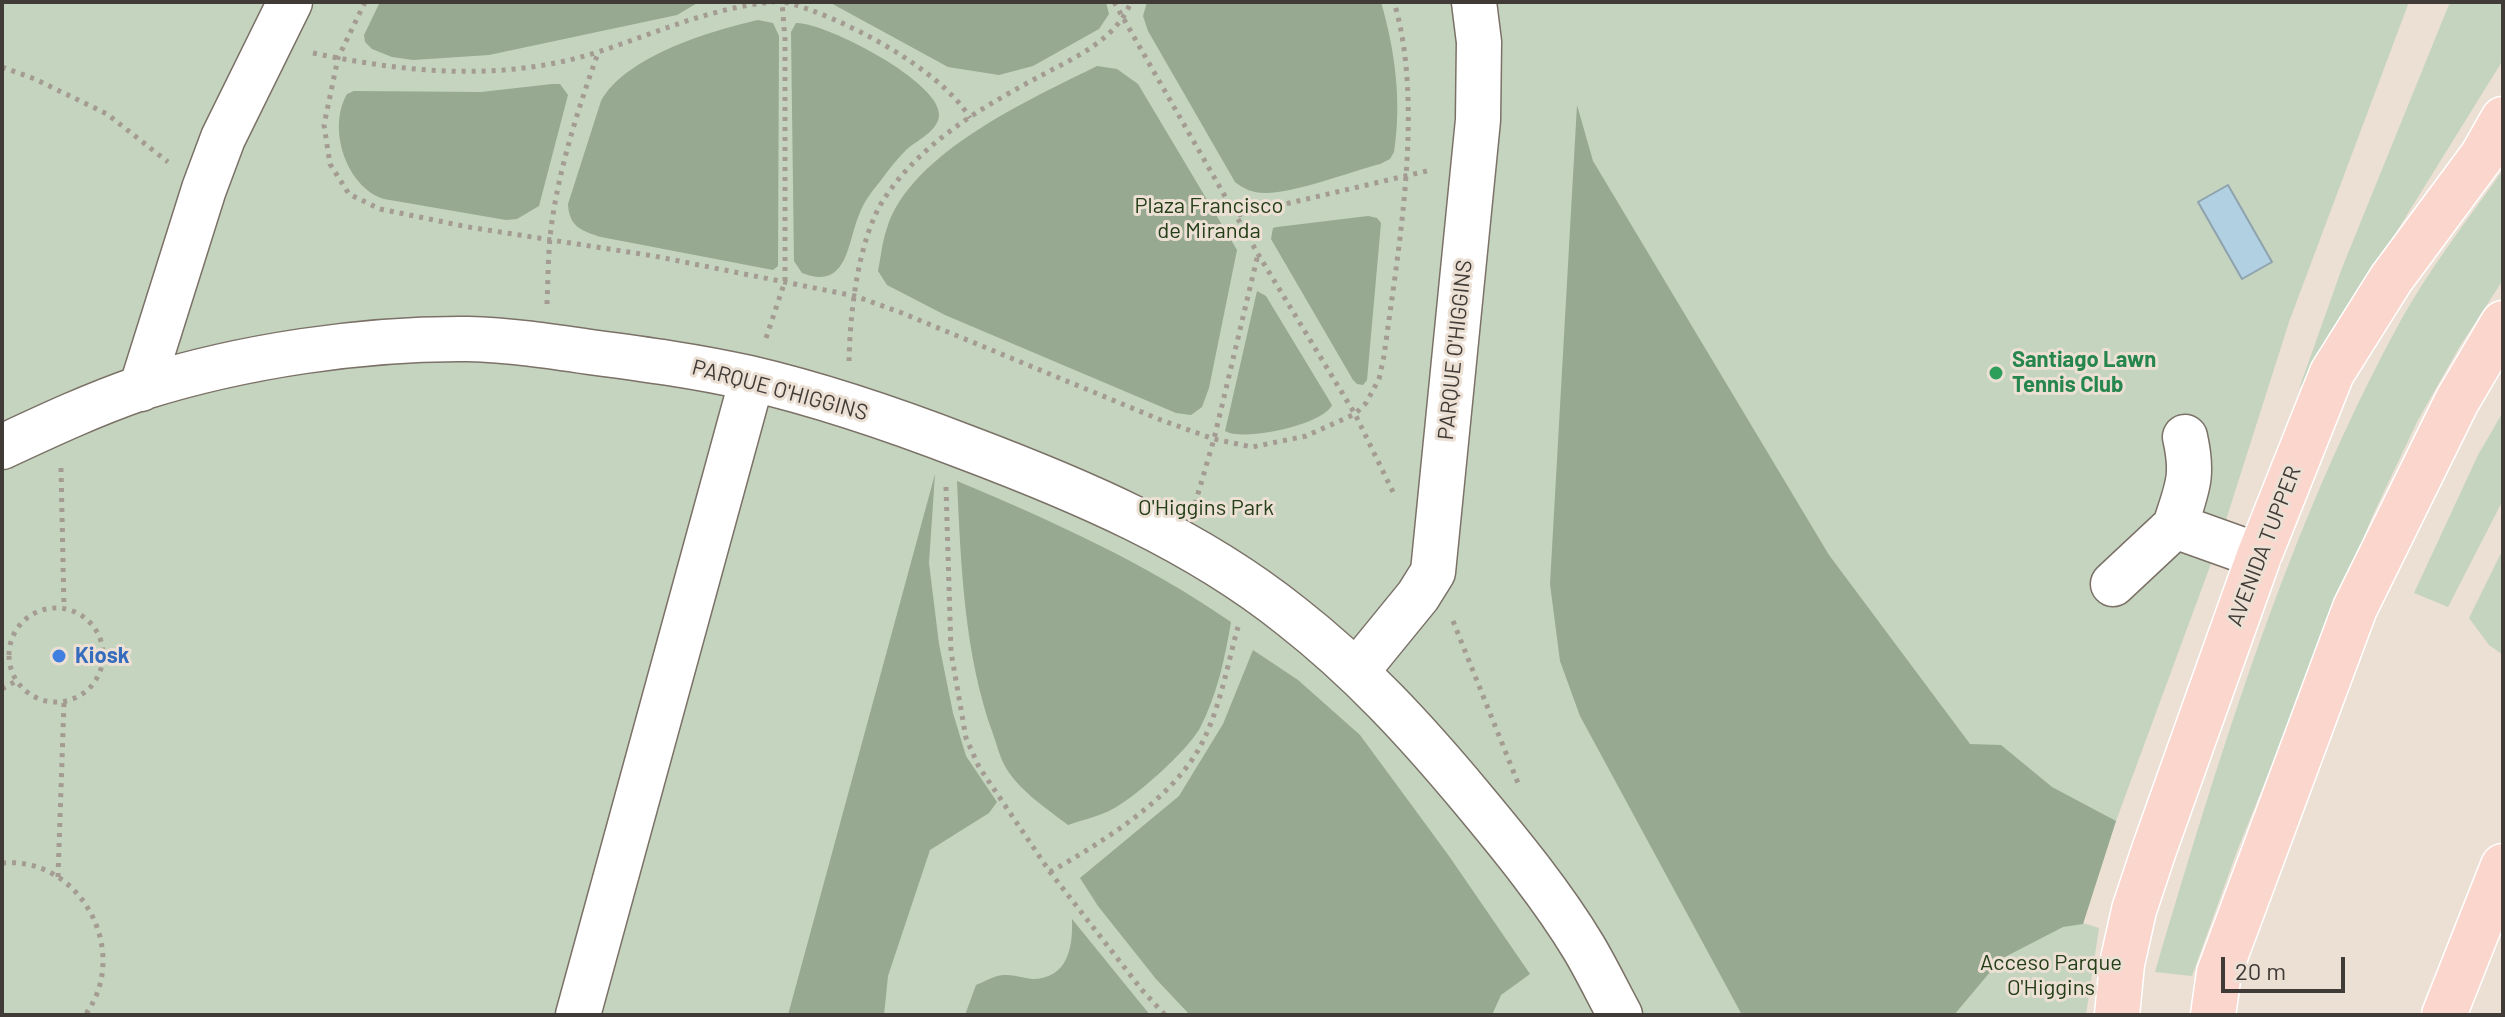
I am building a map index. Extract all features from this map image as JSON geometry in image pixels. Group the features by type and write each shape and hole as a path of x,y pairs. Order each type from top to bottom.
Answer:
{"main road":[{"name":"AVENIDA TUPPER","path":"2117,1015 2122,964 2134,910 2259,556 2332,373 2391,279 2482,156 2503,119"},
{"path":"2213,1015 2219,973 2355,608 2457,401 2503,323"},
{"path":"2444,1015 2503,866"}],"lane":[{"path":"141,389 223,138 290,2"},
{"name":"PARQUE O'HIGGINS","path":"1356,672 1418,596 1433,572 1475,162 1479,81 1474,2"},
{"name":"PARQUE O'HIGGINS","path":"2,447 141,389 272,358 382,343 471,339 545,345 667,362 752,379 849,406 945,439 1055,481 1183,543 1289,614 1356,672 1430,750 1502,834 1583,947 1620,1015"},
{"path":"578,1015 752,379"},
{"path":"2113,584 2175,526 2191,465 2185,437"},
{"path":"2175,526 2259,556"}],"path":[{"path":"365,2 338,58 324,125 330,164 349,194 380,209 468,227 550,238 855,296 1161,420 1214,439 1252,447 1306,436 1355,414 1366,403 1379,379 1405,175 1409,77 1404,35 1394,2"},
{"path":"269,43 428,72 486,72 560,62 741,3 774,2"},
{"path":"752,379 785,281 783,2 813,9 910,61 951,91 970,118"},
{"path":"1114,2 1258,254 1355,414 1401,506"},
{"path":"849,406 849,353 855,296 870,230 884,198 907,169 947,132 1103,40 1124,19 1131,2"},
{"path":"545,345 550,238 564,164 598,52"},
{"path":"2,67 35,79 107,114 204,189"},
{"path":"1238,215 1405,175 1475,162"},
{"path":"1183,543 1214,439 1258,254"},
{"path":"54,423 62,483 64,608"},
{"path":"945,439 951,652 966,738 979,767 1050,872 1165,1015"},
{"path":"1433,572 1520,789"},
{"path":"1050,872 1130,820 1172,782 1201,746 1218,701 1248,586"},
{"path":"64,608 78,613 99,633 103,663 90,689 78,697 64,702 37,699 16,681 8,655 16,629 25,618 37,611 64,608"},
{"path":"2,689 16,681"},
{"path":"58,877 64,702"},
{"path":"2,863 34,866 58,877 81,896 97,920 104,949 103,978 93,1005 85,1015"}],"green space":[{"name":"O'Higgins Park","path":"2,2 2409,2 2289,322 2219,542 2116,821 2083,923 2099,928 2086,1015 2,1015"},
{"path":"380,2 699,2 677,15 489,55 413,60 392,57 372,49 365,42 364,35"},
{"path":"829,2 1106,2 1109,14 1099,29 1033,66 999,75 948,67"},
{"path":"1147,2 1381,2 1390,39 1397,95 1394,152 1390,159 1290,190 1264,193 1238,184 1148,31 1143,16"},
{"path":"2450,2 2503,2 2503,60 2299,389 2342,268"},
{"path":"758,20 773,23 779,36 778,266 773,270 601,237 578,227 571,218 568,204 601,101 613,85 649,58 671,48"},
{"path":"796,23 831,32 880,57 922,87 935,102 939,116 935,127 903,153 863,205 848,250 837,270 817,277 802,273 794,261 791,32"},
{"name":"Plaza Francisco de Miranda","path":"1097,66 1117,69 1138,84 1237,250 1209,388 1202,407 1191,415 1176,413 945,315 887,285 878,271 887,228 900,201 921,175 976,131"},
{"path":"560,84 568,95 539,206 517,219 506,220 384,199 359,182 344,155 340,139 341,108 347,94 354,91 481,92"},
{"path":"1577,105 1593,161 1829,555 1970,744 2001,745 2052,787 2116,821 2083,924 2063,927 2001,959 1954,1015 1742,1015 1580,716 1560,661 1550,584"},
{"path":"2503,170 2503,280 2460,346 2418,420 2372,517 2237,851 2192,976 2155,972 2232,722 2291,557 2325,477 2361,397 2412,301"},
{"path":"1368,216 1377,218 1381,223 1367,380 1363,385 1353,380 1271,239 1273,228 1277,227"},
{"path":"1257,291 1266,296 1332,405 1326,412 1299,425 1264,433 1234,434 1225,431"},
{"path":"2503,412 2503,500 2448,607 2414,593 2478,455"},
{"path":"935,474 929,563 939,644 953,713 966,756 997,802 989,813 930,850 888,976 884,1015 788,1015"},
{"path":"957,481 1098,544 1166,581 1231,622 1220,676 1200,728 1159,774 1132,797 1109,811 1068,825 1026,792 1004,764 983,704 970,641"},
{"path":"2503,549 2503,655 2489,645 2469,618"},
{"path":"1253,650 1298,680 1360,735 1530,974 1501,995 1492,1015 1190,1015 1156,979 1098,906 1080,878 1179,796 1223,724"},
{"path":"1072,919 1150,1015 965,1015 976,985 1003,975 1032,979 1054,974 1066,960"}],"water":[{"path":"2228,185 2272,262 2242,279 2198,202"}],"place":[{"name":"Santiago Lawn Tennis Club","path":"1996,373"},
{"name":"Kiosk","path":"59,656"}],"park label":[{"name":"Acceso Parque O'Higgins","path":"2051,976"}]}
